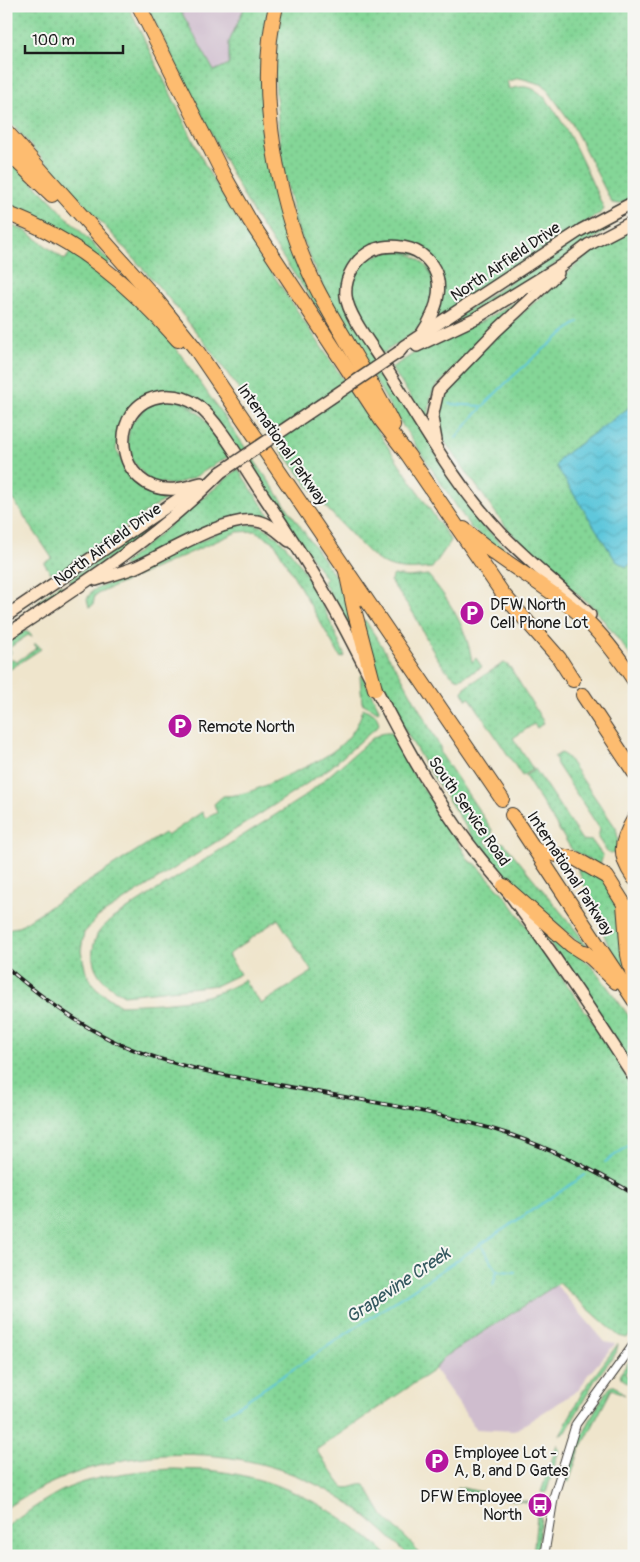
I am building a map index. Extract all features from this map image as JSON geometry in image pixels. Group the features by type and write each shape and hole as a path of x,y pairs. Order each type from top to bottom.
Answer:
{"highway":[{"path":"139,6 238,203 381,420 408,455 503,594 559,658 573,680"},
{"path":"275,9 270,83 275,155 295,237 323,300 389,416 408,455"},
{"name":"International Parkway","path":"6,131 177,324 345,566 502,799"},
{"path":"6,151 126,267"},
{"path":"6,213 41,226 104,268 149,308 232,401"},
{"path":"447,514 506,564 571,607 617,655 634,680"},
{"path":"345,566 355,613 375,688"},
{"path":"602,640 634,687"},
{"path":"583,694 634,772"},
{"name":"International Parkway","path":"512,815 538,851 632,997"},
{"path":"634,819 623,837 625,865 634,878"},
{"path":"538,851 576,859 607,877 624,904 628,955 634,980"},
{"path":"600,872 623,857"},
{"path":"504,886 571,946 590,957 632,997"},
{"path":"626,927 634,912"}],"main road":[{"name":"North Airfield Drive","path":"6,616 399,352 404,346 581,230 634,202"},
{"path":"615,211 622,226"},
{"name":"North Airfield Drive","path":"399,352 408,351 476,318 562,265 588,245 634,221"},
{"path":"421,335 433,318 437,305 439,291 433,268 421,254 414,250 398,246 373,250 354,265 346,285 346,298 363,332 484,515 504,536 600,624 634,670"},
{"path":"440,451 432,418 438,391 496,331 557,275 562,265"},
{"name":"South Service Road","path":"201,484 176,489 158,488 140,479 131,470 123,450 124,436 130,416 142,404 157,397 182,398 200,407 226,440 299,550 342,623 412,755 451,819 477,855 504,886 540,936 634,1078"},
{"name":"North Airfield Drive","path":"6,635 132,551 161,528 220,472"},
{"path":"82,585 134,567 240,520 256,520 266,524 299,550"}],"street":[{"path":"544,1556 554,1496 572,1439 586,1410 634,1344"}],"shaded area":[{"path":"178,6 245,6 229,42 229,64 214,71"},
{"path":"546,1273 605,1342 615,1344 587,1376 580,1389 514,1431 476,1429 423,1352"}],"green space":[{"path":"6,6 128,6 208,171 264,261 451,541 432,568 402,569 388,566 375,558 361,545 308,486 222,366 157,284 6,118"},
{"path":"146,6 178,6 214,71 229,64 229,42 245,6 270,6 272,156 330,327 256,218"},
{"path":"280,6 634,6 634,198 619,204 612,203 572,124 544,85 520,78 507,81 509,89 519,87 532,88 544,97 553,109 581,158 604,209 602,212 438,318 436,316 440,304 425,256 375,247 343,289 446,471 486,531 488,530 538,580 471,528 391,408 325,292 298,229 282,166 274,70"},
{"path":"6,158 42,191 110,262 107,265 6,208"},
{"path":"609,220 613,221 606,231 506,297 449,326 448,323 587,230"},
{"path":"6,223 26,231 65,260 72,250 114,280 162,328 337,579 353,619 363,658 323,581 326,579 231,440 214,418 164,392 151,394 131,406 119,425 116,449 127,471 145,486 173,494 59,573 50,572 44,563 52,558 6,489"},
{"path":"634,228 634,660 594,608 556,576 508,530 443,439 437,416 441,396 457,375 496,337 594,249"},
{"path":"393,251 415,257 423,263 432,278 434,296 430,313 421,326 382,354 355,311 351,288 353,278 363,263 381,254"},
{"path":"525,296 435,388 431,396 428,422 391,368 413,354 482,321"},
{"path":"165,399 184,402 202,416 231,458 229,456 193,478 173,485 149,481 126,453 130,424 149,404"},
{"path":"238,469 275,524 243,516 226,519 124,567 123,564"},
{"path":"175,506 176,508 148,534 73,584 69,579"},
{"path":"237,524 263,527 276,536 289,550 312,585 345,656 341,658 274,542 255,531 237,532 95,595 93,605 89,607 87,599 92,591"},
{"path":"394,575 407,577 428,575 450,605 462,626 472,662 476,658 482,667 460,679 446,670 412,612 390,581"},
{"path":"60,584 65,589 35,611 40,600"},
{"path":"365,620 400,674 440,747 441,754 492,830 492,837 485,840 489,847 498,842 504,843 578,933 589,951 517,890 475,841 422,759 394,711 378,677 362,622"},
{"path":"25,631 31,634 32,637 28,635 9,648 11,652 8,658 16,662 37,648 34,644 37,644 41,649 6,672 6,642"},
{"path":"504,663 510,667 544,723 537,728 534,724 513,738 533,769 522,776 470,698 466,699 463,692 465,687"},
{"path":"362,675 379,709 378,712 362,703 360,676"},
{"path":"363,708 376,715 379,723 378,726 331,767 98,917 84,933 81,951 86,972 96,989 119,1005 168,1002 200,997 230,988 244,980 261,1004 312,972 278,919 228,955 240,974 217,985 124,995 101,978 94,963 93,954 97,935 113,918 305,796 374,737 383,733 392,733 412,767 411,771 429,797 434,800 469,861 476,864 506,897 602,1035 634,1088 634,1331 627,1338 619,1336 559,1283 443,1358 434,1370 316,1450 343,1487 349,1488 365,1485 383,1516 413,1545 420,1556 409,1556 385,1532 358,1510 301,1477 259,1463 216,1456 172,1455 128,1459 85,1470 44,1486 6,1508 6,929 18,927 164,833 167,836 202,812 205,818 217,813 214,804 223,796 231,796 267,785 320,760 342,744 351,734"},
{"path":"561,753 567,757 616,828 618,839 615,854 607,852 598,838 600,829 556,763 557,761 554,757"},
{"path":"535,769 582,840 592,841 603,856 600,864 598,865 572,850 525,776"},
{"path":"581,865 601,875 623,908 630,984 606,940 578,869"},
{"path":"534,920 581,956 595,970 634,1023 634,1069"},
{"path":"618,1344 616,1353 595,1380 566,1432 560,1435 583,1391"},
{"path":"634,1355 634,1362 625,1374 634,1380 631,1385 621,1378 620,1374"},
{"path":"612,1386 615,1386 625,1395 612,1389 579,1452 569,1482 565,1478 579,1444 600,1401"},
{"path":"557,1444 559,1450 546,1493 541,1492"},
{"path":"174,1469 211,1470 240,1475 286,1489 330,1511 351,1525 388,1556 6,1556 6,1527 36,1506 67,1488 112,1475"},
{"path":"458,1487 535,1503 536,1504 457,1490"},
{"path":"537,1515 541,1516 537,1556 533,1556"}],"water":[{"path":"634,404 634,562 626,567 616,561 556,466 560,458"}],"waterway":[{"path":"456,438 498,390 545,348 578,322"},
{"path":"449,404 481,406"},
{"name":"Grapevine Creek","path":"605,1162 634,1142"},
{"name":"Grapevine Creek","path":"224,1415 585,1175"},
{"path":"481,1245 497,1271 493,1285"},
{"path":"498,1271 515,1272"}],"railway":[{"path":"6,967 47,1000 76,1020 106,1037 142,1053 205,1071 457,1119 511,1135 559,1154 634,1194"}],"place":[{"name":"DFW North Cell Phone Lot","path":"472,613"},
{"name":"Remote North","path":"180,726"},
{"name":"Employee Lot - A, B, and D Gates","path":"437,1461"},
{"name":"DFW Employee North","path":"540,1505"}]}
